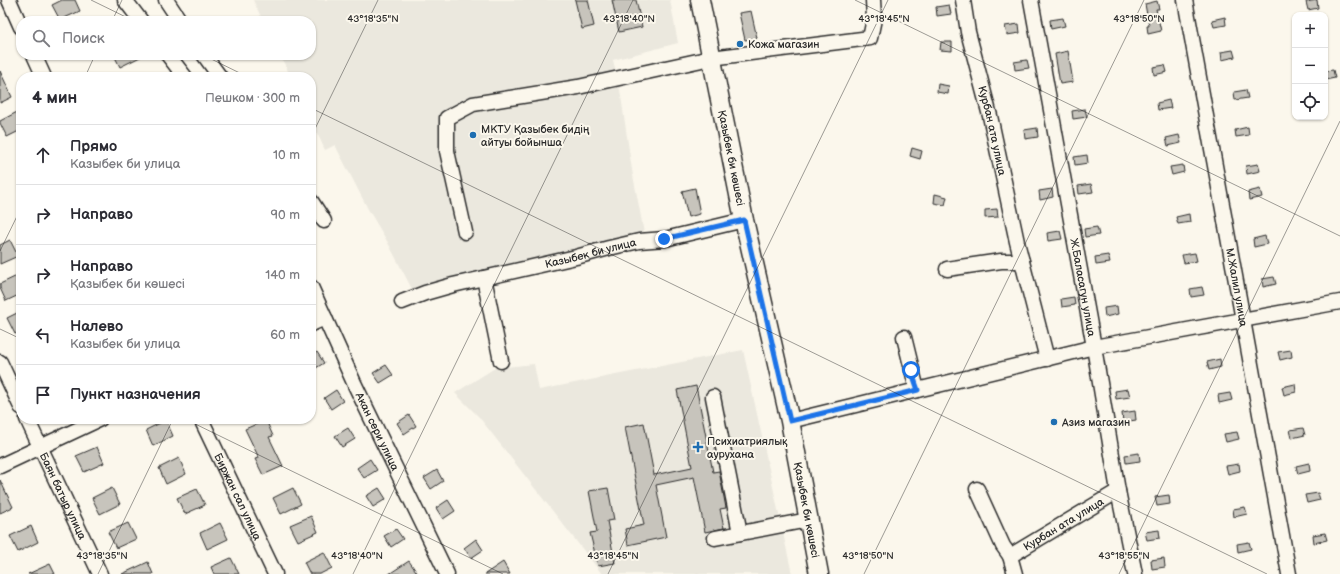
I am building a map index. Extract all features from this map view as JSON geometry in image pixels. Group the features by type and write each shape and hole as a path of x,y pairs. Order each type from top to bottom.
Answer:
{"main road":[{"name":"Қазыбек би көшесі","path":"700,0 744,220 790,421 819,574"}],"street":[{"path":"9,0 16,16"},
{"path":"125,0 137,16"},
{"path":"166,0 177,16"},
{"path":"465,232 447,151 447,118 473,104 578,88 712,58 870,38 874,19 873,0"},
{"name":"Курбан ата улица","path":"963,0 968,32 990,116 1003,180 1046,359"},
{"name":"Ж.Баласагун улица","path":"1031,0 1094,347 1118,491 1135,574"},
{"name":"М.Жалил улица","path":"1185,0 1242,320 1290,574"},
{"path":"36,60 42,72"},
{"path":"172,60 182,72"},
{"path":"208,60 216,72"},
{"path":"316,209 324,221"},
{"name":"Казыбек би улица","path":"402,302 424,293 576,258 609,248 639,241 664,239 744,220"},
{"path":"947,269 1001,261 1022,260"},
{"path":"484,278 501,361"},
{"name":"Акан сери улица","path":"316,298 355,385 447,574"},
{"path":"790,421 1094,347 1340,302"},
{"path":"316,322 325,318"},
{"path":"904,336 918,390"},
{"path":"0,362 16,396"},
{"path":"713,396 740,533"},
{"name":"Баян батыр улица","path":"28,424 100,574"},
{"path":"0,466 90,424"},
{"name":"Биржан сал улица","path":"203,424 275,574"},
{"path":"977,489 1003,546 1010,556 1015,574"},
{"name":"Курбан ата улица","path":"1010,556 1118,491"},
{"path":"715,538 808,520"}],"shaded area":[{"name":"МКТУ Қазыбек бидің айтуы бойынша","path":"253,0 670,0 678,43 613,60 620,90 632,170 645,238 412,289 335,145 325,150 316,131 316,72 288,72 282,60 316,60 316,16 261,16"},
{"path":"743,350 792,574 602,574 479,417 455,393 495,368 534,364 539,390"}],"building":[{"path":"62,0 75,0 80,11 69,16 58,16 52,5"},
{"path":"575,0 588,0 594,26 582,29"},
{"path":"612,0 636,0 642,27 619,32"},
{"path":"1317,0 1318,8 1308,10 1306,2"},
{"path":"1157,1 1159,9 1156,9 1161,31 1148,34 1147,26 1149,26 1145,4"},
{"path":"949,5 951,14 937,16 936,7"},
{"path":"751,11 757,38 745,40 739,13"},
{"path":"1225,17 1226,25 1214,27 1212,20"},
{"path":"1063,18 1065,26 1051,29 1050,20"},
{"path":"1019,24 1020,33 1007,35 1005,26"},
{"path":"941,42 952,42 952,51 940,50"},
{"path":"1233,50 1235,57 1222,60 1221,52"},
{"path":"1068,51 1073,82 1060,84 1055,54"},
{"path":"116,60 134,60 120,67"},
{"path":"1027,60 1029,68 1015,70 1014,62"},
{"path":"1165,65 1167,72 1154,75 1153,67"},
{"path":"1333,70 1335,78 1328,79 1328,71"},
{"path":"0,71 12,97 0,103"},
{"path":"938,84 949,86 948,94 937,92"},
{"path":"1246,90 1248,98 1235,100 1234,92"},
{"path":"1169,100 1171,108 1158,110 1157,103"},
{"path":"1085,109 1087,117 1073,119 1072,111"},
{"path":"16,113 16,132 7,137 0,121"},
{"path":"1248,127 1249,135 1236,137 1235,130"},
{"path":"1037,128 1038,137 1025,139 1024,130"},
{"path":"1179,135 1181,143 1168,146 1166,138"},
{"path":"912,148 922,151 920,159 910,156"},
{"path":"1087,155 1088,163 1075,165 1074,157"},
{"path":"1258,164 1260,171 1247,174 1246,166"},
{"path":"1183,165 1184,172 1172,175 1170,167"},
{"path":"1091,184 1093,192 1079,194 1078,186"},
{"path":"695,188 700,214 688,217 682,191"},
{"path":"1052,189 1053,197 1040,200 1039,191"},
{"path":"1260,189 1262,197 1249,200 1248,192"},
{"path":"935,194 947,197 945,205 934,203"},
{"path":"997,209 998,217 985,218 985,210"},
{"path":"1189,214 1190,222 1178,224 1176,217"},
{"path":"1097,227 1099,235 1085,237 1084,229"},
{"path":"1060,231 1062,239 1048,241 1047,233"},
{"path":"1265,236 1267,244 1254,247 1253,239"},
{"path":"10,240 16,252 16,257 0,264 0,245"},
{"path":"1195,253 1197,261 1184,263 1182,255"},
{"path":"1108,255 1110,263 1096,265 1095,257"},
{"path":"16,276 16,296 6,301 0,288 0,284"},
{"path":"1274,277 1276,284 1263,287 1262,279"},
{"path":"1202,287 1204,295 1191,297 1190,289"},
{"path":"1074,297 1075,305 1062,307 1061,299"},
{"path":"1117,306 1118,314 1105,317 1104,308"},
{"path":"16,314 16,334 15,334 7,318"},
{"path":"1291,350 1292,357 1280,360 1278,352"},
{"path":"316,353 324,363 316,368"},
{"path":"1220,359 1221,367 1209,370 1207,362"},
{"path":"386,365 393,375 380,383 373,373"},
{"path":"1295,384 1296,392 1284,395 1282,387"},
{"name":"Психиатриялық аурухана","path":"696,386 713,472 719,471 726,508 720,509 724,528 705,532 694,477 656,485 666,537 628,545 625,529 644,525 625,427 644,423 654,475 692,467 677,390"},
{"path":"1128,389 1130,397 1116,399 1115,391"},
{"path":"336,390 343,401 331,409 324,398"},
{"path":"1230,393 1232,400 1219,403 1218,395"},
{"path":"1135,411 1136,420 1123,422 1122,413"},
{"path":"409,415 416,426 404,434 397,423"},
{"path":"158,424 168,424 173,436 153,446 146,430"},
{"path":"257,424 268,424 273,436 269,437 283,466 263,475 255,459 259,458 245,429"},
{"path":"348,428 355,439 342,447 335,436"},
{"path":"1303,428 1305,435 1292,438 1290,430"},
{"path":"1237,432 1239,439 1226,442 1224,434"},
{"path":"97,447 104,463 84,472 76,456"},
{"path":"1139,453 1140,461 1126,463 1125,455"},
{"path":"179,458 186,474 166,484 159,468"},
{"path":"370,459 377,470 364,478 357,468"},
{"path":"1309,463 1310,471 1298,474 1296,466"},
{"path":"1239,464 1240,471 1228,474 1226,466"},
{"path":"437,470 443,481 431,489 424,478"},
{"path":"0,480 13,507 0,513"},
{"path":"112,488 120,504 100,514 92,498"},
{"path":"293,488 301,504 281,514 273,498"},
{"path":"379,488 386,499 373,507 366,496"},
{"path":"608,488 614,520 607,521 615,563 598,566 590,533 597,532 589,491"},
{"path":"197,489 205,505 185,514 177,498"},
{"path":"1318,493 1320,500 1307,503 1305,495"},
{"path":"1169,495 1170,504 1157,506 1155,497"},
{"path":"448,500 455,511 443,519 436,508"},
{"path":"1245,507 1247,514 1234,517 1233,509"},
{"path":"311,516 318,532 298,541 290,525"},
{"path":"128,523 136,539 116,548 108,532"},
{"path":"220,523 228,539 207,549 200,533"},
{"path":"31,526 38,542 18,552 10,536"},
{"path":"396,529 403,539 391,547 384,536"},
{"path":"1159,530 1160,538 1147,540 1145,532"},
{"path":"1325,533 1327,540 1314,543 1313,535"},
{"path":"476,539 483,550 471,558 464,548"},
{"path":"1249,542 1251,549 1238,552 1237,544"},
{"path":"324,552 332,568 320,574 310,574 304,562"},
{"path":"231,558 239,574 214,574 211,567"},
{"path":"1164,558 1165,567 1152,569 1151,560"},
{"path":"409,561 418,574 389,574"},
{"path":"148,562 153,574 122,574"},
{"path":"503,562 510,574 485,574"},
{"path":"50,564 55,574 28,574"}],"place":[{"name":"Кожа магазин","path":"740,44"},
{"name":"МКТУ Қазыбек бидің айтуы бойынша","path":"473,135"},
{"name":"Азиз магазин","path":"1054,422"},
{"name":"Психиатриялық аурухана","path":"698,447"}],"route":[{"path":"664,239 744,220 790,421 918,390 911,370"}]}
